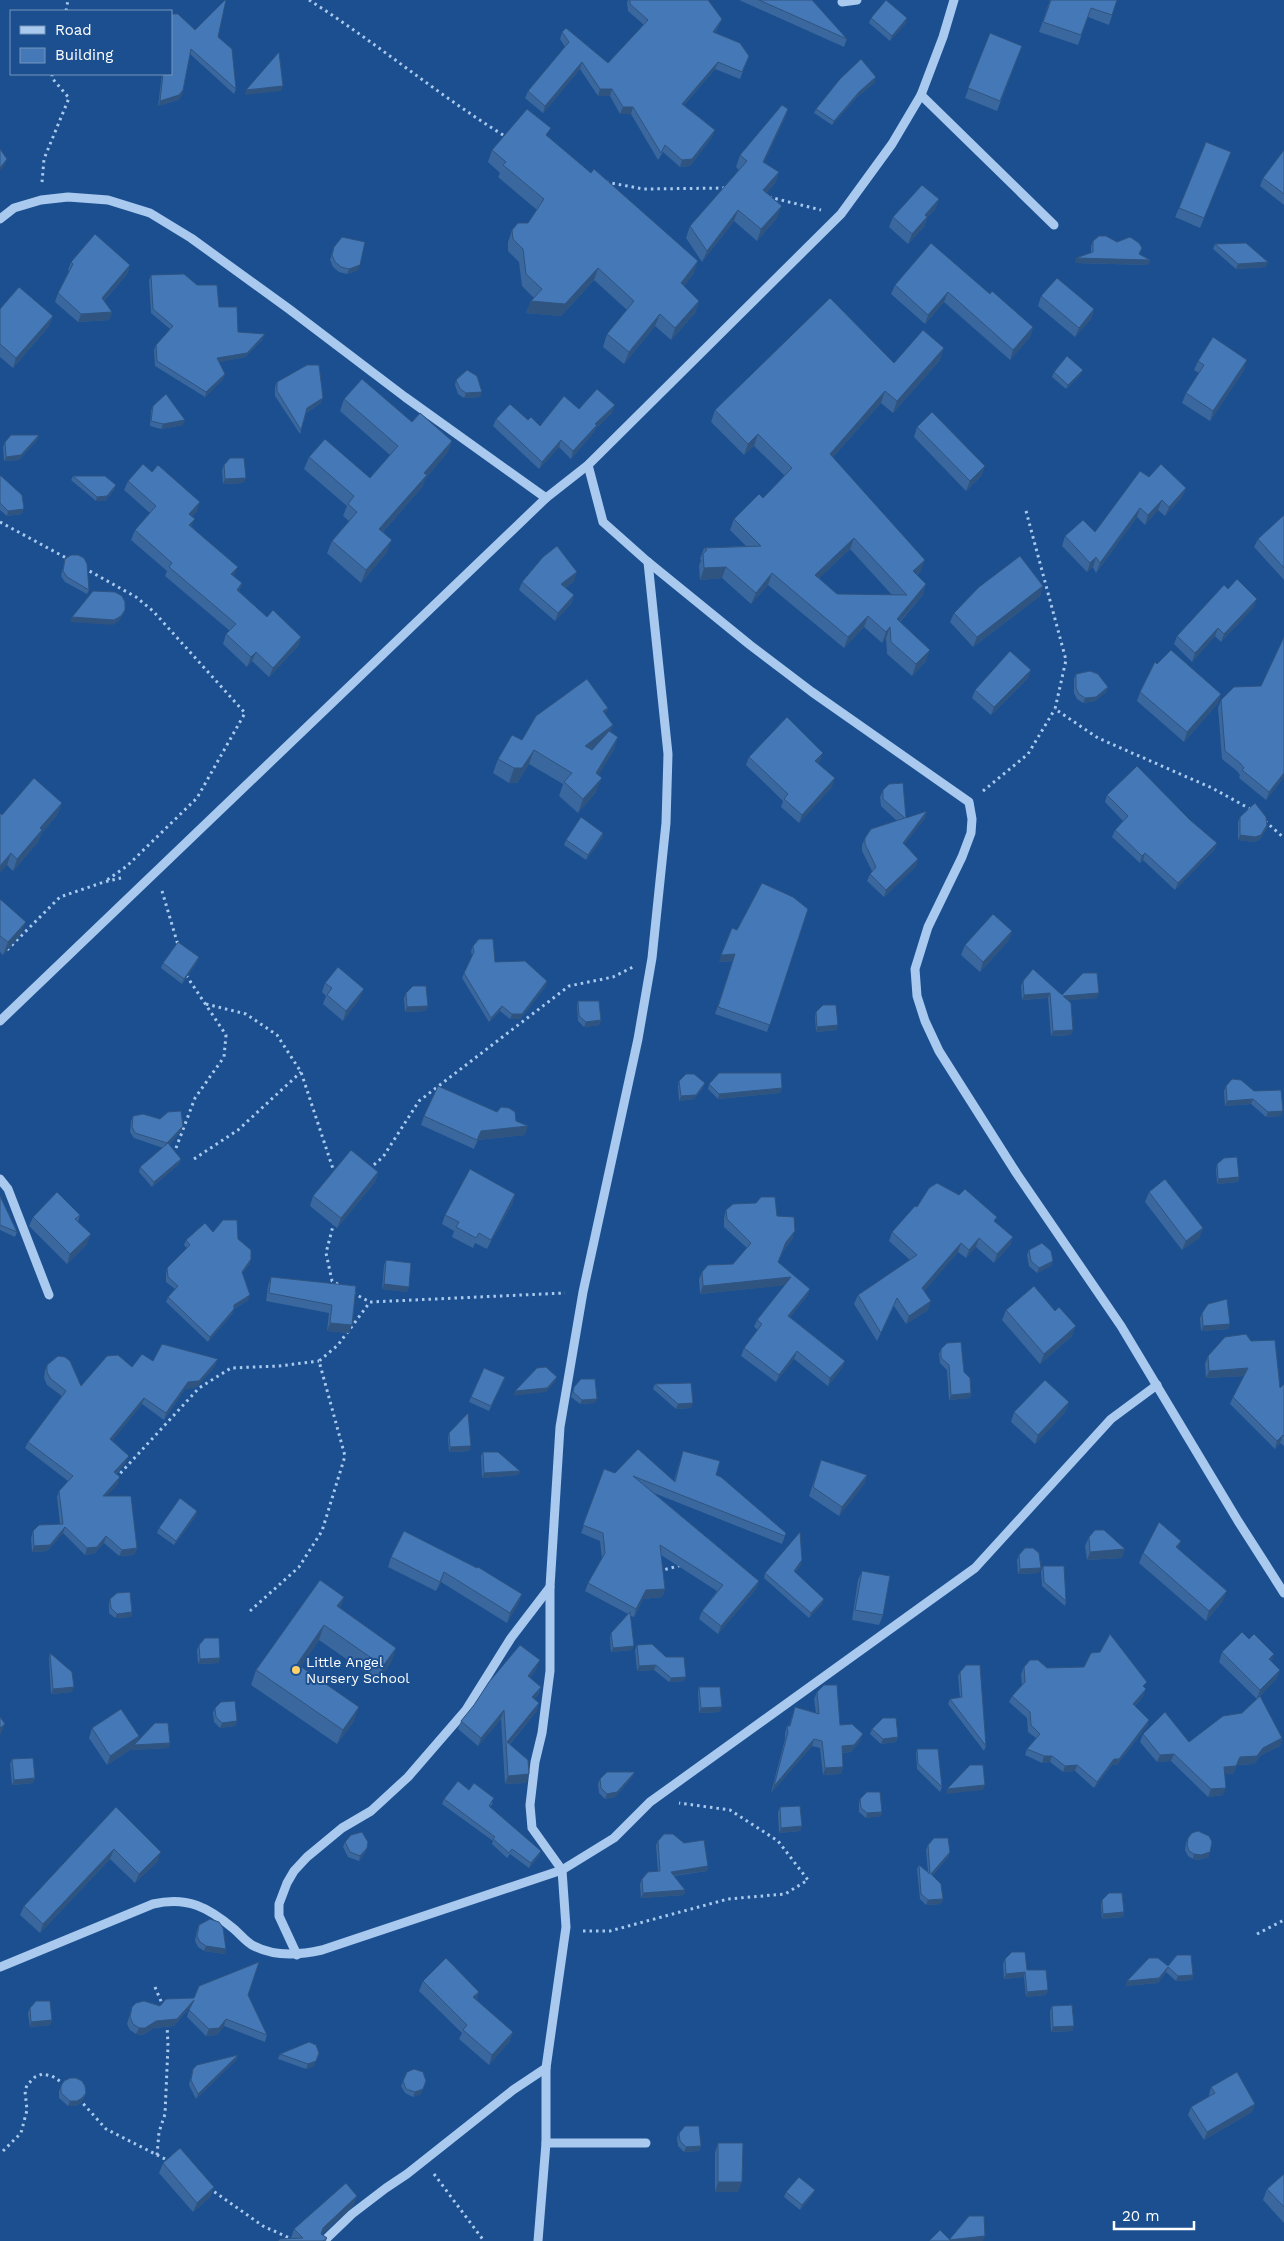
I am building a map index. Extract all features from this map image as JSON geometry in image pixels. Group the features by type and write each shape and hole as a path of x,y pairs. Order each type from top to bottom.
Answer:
{"street":[{"path":"842,2 857,0"},
{"path":"0,1021 546,498 588,465 841,214 892,144 921,95 943,37 954,0"},
{"path":"921,95 1054,225"},
{"path":"0,219 14,208 41,200 68,196 108,200 150,213 191,238 289,308 404,397 546,498"},
{"path":"588,465 603,522 648,562 750,645 812,692 969,802 972,819 971,834 928,927 915,969 917,996 925,1021 939,1051 1017,1174 1121,1326 1284,1593"},
{"path":"538,2241 546,2143 546,2068 566,1927 562,1870 532,1828 530,1805 550,1671 550,1587 560,1427 583,1292 638,1040 652,958 666,823 668,754 648,562"},
{"path":"0,1179 8,1189 49,1295"},
{"path":"0,1967 154,1904 171,1900 191,1902 214,1914 253,1946 274,1952 298,1955 322,1950 562,1870 614,1838 650,1802 975,1568 1111,1419 1157,1385"},
{"path":"298,1955 279,1916 279,1904 294,1871 307,1857 342,1828 371,1811 408,1777 466,1710 511,1638 550,1587"},
{"path":"324,2241 352,2214 408,2174 513,2090 546,2068"},
{"path":"546,2143 646,2143"}],"path":[{"path":"309,0 336,17 469,114 515,143"},
{"path":"41,200 44,159 69,98 52,78 52,75"},
{"path":"600,181 643,188 724,186 733,188"},
{"path":"760,195 841,214"},
{"path":"969,802 1028,754 1055,709 1066,660 1026,511"},
{"path":"0,522 136,597 153,611 245,713 197,798 190,805 127,866 104,882 60,897 7,950"},
{"path":"1055,709 1098,738 1212,788 1254,812"},
{"path":"1260,817 1284,838"},
{"path":"157,872 180,952"},
{"path":"362,1176 383,1157 419,1101 569,986 612,976 652,958"},
{"path":"176,1148 196,1098 224,1057 226,1035 187,978 185,970"},
{"path":"205,1004 246,1014 277,1035 301,1072 335,1176"},
{"path":"194,1159 238,1130 301,1072"},
{"path":"335,1220 326,1253 332,1281 370,1302 583,1292"},
{"path":"115,1480 199,1388 231,1368 279,1366 319,1361 338,1345 370,1302"},
{"path":"250,1611 299,1567 322,1531 345,1456 319,1361"},
{"path":"655,1573 688,1564"},
{"path":"566,1927 578,1926 581,1931 587,1932 610,1931 728,1899 785,1894 808,1880 778,1841 730,1810 695,1804 650,1802"},
{"path":"1257,1934 1284,1920"},
{"path":"155,1987 160,1995 165,2012"},
{"path":"157,2155 159,2132 165,2114 168,2046 167,2020"},
{"path":"3,2151 21,2133 27,2110 25,2090 35,2077 42,2074 52,2076 70,2088"},
{"path":"75,2094 106,2129 170,2162"},
{"path":"421,2162 444,2185 484,2241"},
{"path":"207,2186 263,2226 296,2241"}],"building":[{"path":"226,0 218,37 232,49 236,89 191,49 183,90 179,95 160,101 163,75 172,75 172,14 178,14 195,30"},
{"path":"630,0 708,0 722,19 713,32 740,43 749,56 742,72 718,62 682,104 715,130 692,159 682,160 665,145 661,153 633,107 623,107 612,89 600,89 582,62 545,106 528,91 569,42 562,32 566,28 608,63 648,20 630,4"},
{"path":"759,0 812,0 847,39"},
{"path":"886,0 907,18 892,36 871,18"},
{"path":"1051,0 1117,0 1112,15 1091,8 1081,35 1043,22"},
{"path":"990,33 1022,46 1000,101 968,88"},
{"path":"279,52 283,86 246,90"},
{"path":"861,59 876,77 859,92 834,121 816,109 840,79"},
{"path":"782,105 788,109 763,162 779,172 763,190 782,206 761,229 738,210 707,251 690,226 747,161 740,155"},
{"path":"527,109 551,128 546,135 591,173 594,169 698,261 681,283 699,301 675,328 660,314 629,352 607,334 634,301 598,268 565,304 531,301 542,289 526,274 523,249 513,239 512,230 518,223 528,223 544,199 503,165 506,162 492,150"},
{"path":"1206,142 1231,152 1204,218 1179,208"},
{"path":"0,149 7,159 0,168"},
{"path":"1284,150 1284,194 1263,178"},
{"path":"922,185 939,199 912,234 893,217"},
{"path":"95,234 130,265 102,298 112,312 81,314 58,293 73,264 71,262"},
{"path":"1099,236 1106,236 1117,242 1130,237 1139,243 1142,248 1139,254 1150,260 1076,258 1093,252 1093,241"},
{"path":"342,237 365,242 360,265 349,269 341,267 335,262 332,255 334,247"},
{"path":"931,243 990,294 992,291 1033,327 1013,350 948,292 928,315 895,285"},
{"path":"1246,243 1268,262 1238,264 1215,244"},
{"path":"184,274 197,285 217,285 219,307 237,307 238,332 265,334 247,353 217,358 225,374 206,392 157,361 156,345 173,326 153,309 151,275"},
{"path":"1057,278 1094,309 1079,328 1041,296"},
{"path":"19,287 53,316 16,358 0,344 0,309"},
{"path":"830,298 894,363 923,330 944,348 897,401 885,391 830,454 925,560 913,571 926,584 897,619 930,650 916,664 891,642 890,627 886,632 868,616 848,637 772,573 756,593 726,567 704,568 703,554 707,550 704,548 761,546 734,519 759,494 763,498 792,468 758,434 748,444 715,410","holes":["854,538 907,595 837,594 815,575"]},
{"path":"1213,337 1247,360 1213,411 1186,393 1204,365 1198,361"},
{"path":"1067,356 1083,370 1068,385 1054,372"},
{"path":"307,365 319,365 323,398 307,408 301,430 277,391 277,382"},
{"path":"467,370 477,376 482,392 466,393 460,389 456,380"},
{"path":"362,379 412,422 420,413 452,441 424,473 427,475 379,529 392,540 366,570 332,541 357,512 348,504 354,496 309,457 325,439 370,478 398,446 344,399"},
{"path":"597,389 615,405 595,424 597,425 573,451 561,440 542,462 496,419 510,404 528,420 531,417 540,426 564,396 579,409"},
{"path":"166,394 185,420 163,424 151,421 153,406"},
{"path":"932,412 985,466 970,481 917,427"},
{"path":"11,435 39,435 21,455 6,457 5,442"},
{"path":"230,458 244,458 246,478 225,479 224,465"},
{"path":"143,464 152,472 158,465 200,502 189,514 195,519 189,525 238,567 231,574 242,583 237,590 267,617 273,610 301,637 273,668 256,652 251,657 226,634 236,624 169,567 172,563 135,530 156,506 128,481"},
{"path":"1161,464 1186,488 1169,507 1162,500 1148,515 1140,508 1100,563 1096,557 1090,563 1065,536 1083,520 1095,532 1140,471 1149,477"},
{"path":"0,475 22,495 24,509 8,511 0,503"},
{"path":"73,476 105,476 116,485 107,496 97,497"},
{"path":"1284,515 1284,568 1258,539"},
{"path":"557,546 577,572 561,584 574,595 558,613 522,582 543,557"},
{"path":"71,555 78,555 84,558 87,564 89,590 67,577 63,571 65,559"},
{"path":"1020,556 1043,586 977,637 954,613 979,587"},
{"path":"1237,579 1257,599 1224,634 1218,628 1195,653 1177,636 1224,585 1228,589"},
{"path":"93,591 115,592 122,596 125,602 125,610 121,616 114,620 72,617"},
{"path":"1284,637 1284,773 1269,792 1242,770 1244,768 1240,763 1225,751 1221,700 1234,687 1261,686"},
{"path":"1171,650 1221,694 1187,732 1140,692 1155,662 1157,664"},
{"path":"1010,651 1031,670 994,707 975,690"},
{"path":"1090,671 1098,674 1108,687 1096,697 1085,698 1079,694 1076,688 1076,674"},
{"path":"587,679 608,708 603,711 613,725 585,746 592,750 609,731 618,737 596,773 602,778 583,799 564,782 572,773 534,750 522,768 514,768 498,759 512,735 522,740 536,716"},
{"path":"787,717 823,753 815,761 835,778 802,815 784,799 788,794 749,757"},
{"path":"1137,766 1190,820 1217,843 1178,883 1145,853 1142,856 1115,830 1128,816 1107,795"},
{"path":"34,778 62,803 17,859 11,853 0,866 0,813 2,815"},
{"path":"903,783 906,818 927,811 903,843 918,859 886,890 870,874 876,867 865,844 865,838 871,829 905,818 883,799 883,790 889,784"},
{"path":"1255,803 1266,817 1267,825 1261,835 1255,837 1240,835 1240,817"},
{"path":"581,817 603,833 588,855 566,840"},
{"path":"762,883 793,897 808,909 770,1025 718,1007 735,954 721,955 732,928 737,930"},
{"path":"0,899 26,922 8,942 0,936"},
{"path":"993,914 1012,931 983,962 965,945"},
{"path":"479,939 493,939 495,962 525,961 547,981 522,1014 512,1014 502,1006 491,1018 464,973 474,952 473,946"},
{"path":"178,942 199,957 184,979 163,963"},
{"path":"338,967 364,989 346,1011 327,995 332,988 325,983"},
{"path":"1033,969 1062,995 1083,973 1097,973 1099,993 1063,996 1071,1003 1073,1030 1053,1031 1050,993 1024,995 1023,981"},
{"path":"413,986 426,986 428,1006 407,1007 406,993"},
{"path":"578,1001 599,1001 601,1020 586,1022 579,1016"},
{"path":"823,1005 836,1005 838,1025 817,1027 816,1012"},
{"path":"719,1073 781,1073 782,1088 719,1094 709,1084"},
{"path":"686,1074 694,1074 705,1083 696,1095 681,1096 679,1081"},
{"path":"1232,1079 1241,1080 1254,1091 1281,1090 1283,1111 1268,1112 1253,1099 1227,1101 1226,1086"},
{"path":"438,1086 497,1112 501,1107 509,1108 515,1112 516,1121 528,1126 481,1131 477,1140 424,1116"},
{"path":"181,1111 183,1126 167,1143 135,1133 132,1127 133,1116 143,1114 160,1119 168,1112"},
{"path":"168,1143 181,1159 154,1182 140,1167"},
{"path":"351,1150 378,1172 341,1218 313,1196"},
{"path":"1237,1157 1239,1177 1218,1179 1217,1164 1224,1158"},
{"path":"470,1169 515,1194 491,1240 479,1233 476,1238 456,1227 459,1222 445,1215"},
{"path":"1165,1179 1203,1228 1186,1241 1149,1192"},
{"path":"937,1183 959,1195 965,1189 997,1217 994,1221 1013,1237 997,1254 979,1238 969,1250 961,1243 922,1288 931,1301 909,1316 897,1298 881,1333 858,1295 917,1255 892,1232 915,1206 917,1207 929,1188"},
{"path":"57,1192 80,1215 75,1219 91,1234 70,1254 33,1217"},
{"path":"0,1196 17,1232 0,1225"},
{"path":"761,1197 775,1197 777,1216 794,1217 795,1231 786,1242 778,1262 810,1289 788,1316 845,1361 830,1378 797,1351 779,1375 744,1348 762,1324 757,1320 791,1277 703,1286 702,1272 708,1265 733,1264 751,1243 727,1219 726,1210 733,1204 756,1203"},
{"path":"223,1220 237,1220 238,1239 251,1250 251,1259 242,1272 250,1295 234,1305 234,1309 210,1337 168,1297 178,1286 168,1277 167,1268 190,1245 186,1240 205,1223 213,1232"},
{"path":"1042,1243 1051,1251 1053,1261 1039,1268 1031,1261 1029,1250"},
{"path":"386,1260 411,1263 409,1287 384,1284"},
{"path":"271,1277 356,1286 352,1325 330,1323 332,1305 269,1293"},
{"path":"1034,1286 1055,1311 1059,1307 1076,1326 1044,1354 1006,1310"},
{"path":"1227,1299 1230,1324 1203,1326 1202,1313 1208,1304"},
{"path":"1246,1334 1251,1341 1275,1340 1280,1388 1284,1384 1284,1436 1277,1441 1233,1397 1248,1368 1209,1371 1208,1356 1225,1337"},
{"path":"961,1342 964,1372 970,1378 971,1393 951,1395 949,1365 941,1358 941,1349 947,1343"},
{"path":"162,1344 218,1359 199,1381 188,1382 166,1413 144,1398 110,1439 129,1456 114,1472 120,1477 103,1496 131,1496 137,1548 122,1550 106,1536 97,1547 87,1548 65,1527 50,1545 34,1546 33,1531 39,1525 63,1524 59,1491 73,1476 28,1442 66,1391 50,1378 47,1372 47,1365 58,1356 65,1357 70,1361 81,1386 107,1356 118,1355 132,1367 142,1354 153,1361"},
{"path":"546,1367 557,1377 547,1388 515,1391 537,1368"},
{"path":"484,1368 505,1377 491,1406 471,1397"},
{"path":"581,1379 595,1379 597,1399 582,1400 573,1392 574,1387"},
{"path":"1045,1380 1069,1402 1038,1435 1014,1412"},
{"path":"691,1383 693,1403 678,1404 655,1384"},
{"path":"468,1413 471,1446 450,1447 449,1433"},
{"path":"638,1449 675,1482 683,1451 720,1461 716,1475 721,1477 786,1533 785,1536 633,1476 759,1581 721,1626 702,1611 723,1585 660,1545 665,1589 646,1590 636,1609 588,1583 605,1553 603,1533 583,1525 604,1469 615,1473"},
{"path":"483,1452 498,1452 520,1471 484,1473"},
{"path":"821,1460 867,1475 842,1507 813,1487"},
{"path":"180,1498 197,1511 176,1541 159,1528"},
{"path":"1159,1522 1181,1541 1176,1547 1227,1591 1209,1611 1143,1553"},
{"path":"1095,1530 1104,1530 1125,1549 1090,1552 1089,1537"},
{"path":"404,1531 478,1567 522,1594 510,1613 444,1572 440,1582 391,1557"},
{"path":"800,1532 802,1560 794,1571 824,1599 811,1613 765,1573"},
{"path":"1025,1548 1033,1548 1039,1553 1041,1568 1020,1569 1019,1555"},
{"path":"1043,1566 1064,1566 1066,1601 1044,1582"},
{"path":"862,1571 890,1576 883,1615 855,1610"},
{"path":"320,1580 344,1597 337,1606 396,1648 383,1666 324,1625 297,1664 359,1707 343,1730 256,1670"},
{"path":"130,1592 132,1612 117,1614 111,1608 110,1599 117,1593"},
{"path":"630,1612 634,1646 613,1648 611,1633"},
{"path":"1242,1632 1249,1639 1254,1634 1274,1654 1269,1659 1280,1670 1260,1690 1222,1652"},
{"path":"1110,1634 1147,1682 1143,1686 1146,1689 1133,1704 1149,1720 1119,1759 1114,1759 1097,1782 1077,1765 1065,1766 1052,1756 1044,1756 1027,1749 1040,1734 1031,1725 1030,1712 1012,1696 1025,1682 1024,1667 1030,1660 1038,1660 1047,1668 1084,1667 1091,1653 1100,1652"},
{"path":"205,1638 219,1638 220,1658 200,1659 199,1645"},
{"path":"652,1644 666,1657 684,1657 686,1677 671,1678 656,1665 639,1666 637,1645"},
{"path":"520,1645 540,1660 528,1676 541,1687 532,1697 539,1703 507,1742 528,1760 529,1774 508,1776 504,1710 481,1738 461,1721 489,1682"},
{"path":"50,1653 72,1672 74,1687 53,1689"},
{"path":"966,1665 980,1665 986,1746 950,1699 962,1697 960,1672"},
{"path":"824,1685 837,1685 840,1725 852,1724 863,1734 854,1745 842,1746 843,1767 825,1768 822,1741 814,1739 774,1786 788,1732 787,1726 790,1726 795,1707 819,1714 817,1692"},
{"path":"699,1687 720,1687 722,1707 701,1708"},
{"path":"1260,1696 1282,1738 1263,1748 1257,1756 1240,1757 1236,1766 1224,1767 1226,1788 1211,1789 1174,1754 1160,1755 1143,1734 1165,1712 1189,1742 1223,1716 1242,1713"},
{"path":"235,1701 237,1721 222,1723 216,1717 215,1708 221,1702"},
{"path":"121,1709 139,1736 110,1756 92,1728"},
{"path":"0,1717 5,1724 0,1728"},
{"path":"883,1718 896,1718 898,1737 883,1739 872,1729"},
{"path":"155,1723 168,1723 170,1743 134,1745"},
{"path":"917,1749 938,1749 942,1787 918,1764"},
{"path":"33,1758 35,1778 14,1780 12,1759"},
{"path":"970,1765 983,1765 985,1785 947,1789"},
{"path":"607,1772 635,1772 617,1792 607,1794 601,1788 600,1779"},
{"path":"458,1781 469,1790 474,1783 494,1798 489,1806 541,1851 531,1863 512,1849 509,1853 493,1839 495,1837 444,1799"},
{"path":"867,1792 880,1792 882,1812 867,1813 861,1808 860,1799"},
{"path":"800,1806 802,1826 781,1828 780,1807"},
{"path":"116,1807 161,1852 139,1874 114,1849 43,1924 24,1906"},
{"path":"1198,1831 1209,1836 1212,1842 1210,1852 1201,1855 1189,1851 1187,1845 1188,1838 1192,1833"},
{"path":"362,1832 368,1842 367,1848 360,1856 350,1852 345,1842 351,1835"},
{"path":"664,1834 673,1834 684,1843 704,1840 708,1866 671,1872 685,1890 643,1893 642,1879 648,1872 660,1871 658,1841"},
{"path":"934,1838 948,1838 950,1852 931,1874 941,1884 943,1899 928,1900 921,1894 919,1865 930,1874 928,1845"},
{"path":"1109,1893 1122,1893 1124,1912 1103,1914 1102,1900"},
{"path":"210,1919 219,1922 223,1928 226,1949 206,1946 200,1942 197,1936 199,1925"},
{"path":"1012,1952 1025,1952 1027,1970 1046,1970 1048,1990 1027,1992 1025,1972 1006,1974 1005,1959"},
{"path":"1177,1955 1191,1955 1193,1975 1178,1976 1168,1967 1159,1978 1127,1981 1149,1958 1158,1958 1168,1966"},
{"path":"446,1958 479,1992 473,1997 513,2032 492,2055 463,2030 467,2025 423,1981"},
{"path":"259,1962 248,1995 267,2035 226,2019 219,2028 209,2029 189,2010 194,2000 177,2019 156,2021 145,2028 139,2028 133,2024 130,2017 132,2007 136,2003 144,2001 160,2006 166,1999 194,1998 199,1986"},
{"path":"36,2001 50,2001 52,2020 31,2022 30,2008"},
{"path":"1072,2005 1074,2026 1053,2027 1052,2006"},
{"path":"309,2042 316,2045 319,2053 316,2061 308,2064 280,2054"},
{"path":"238,2055 198,2094 191,2080 193,2069 197,2065"},
{"path":"414,2069 423,2072 426,2081 423,2089 415,2092 406,2089 403,2081 407,2072"},
{"path":"1237,2072 1255,2104 1207,2132 1191,2107 1215,2093 1211,2087"},
{"path":"70,2078 82,2081 85,2086 86,2093 77,2101 70,2101 61,2093 61,2086 64,2081"},
{"path":"685,2126 699,2126 701,2146 686,2147 680,2141 679,2133"},
{"path":"718,2143 743,2143 742,2182 718,2182"},
{"path":"180,2148 214,2187 197,2203 163,2163"},
{"path":"1284,2174 1284,2207 1267,2189"},
{"path":"799,2177 815,2190 802,2205 786,2192"},
{"path":"346,2183 357,2196 323,2228 321,2234 327,2238 323,2241 278,2241 280,2239 303,2238 294,2229"},
{"path":"969,2216 984,2216 985,2236 949,2240"},
{"path":"940,2230 951,2241 929,2241"}],"place":[{"name":"Little Angel Nursery School","path":"296,1670"}]}
